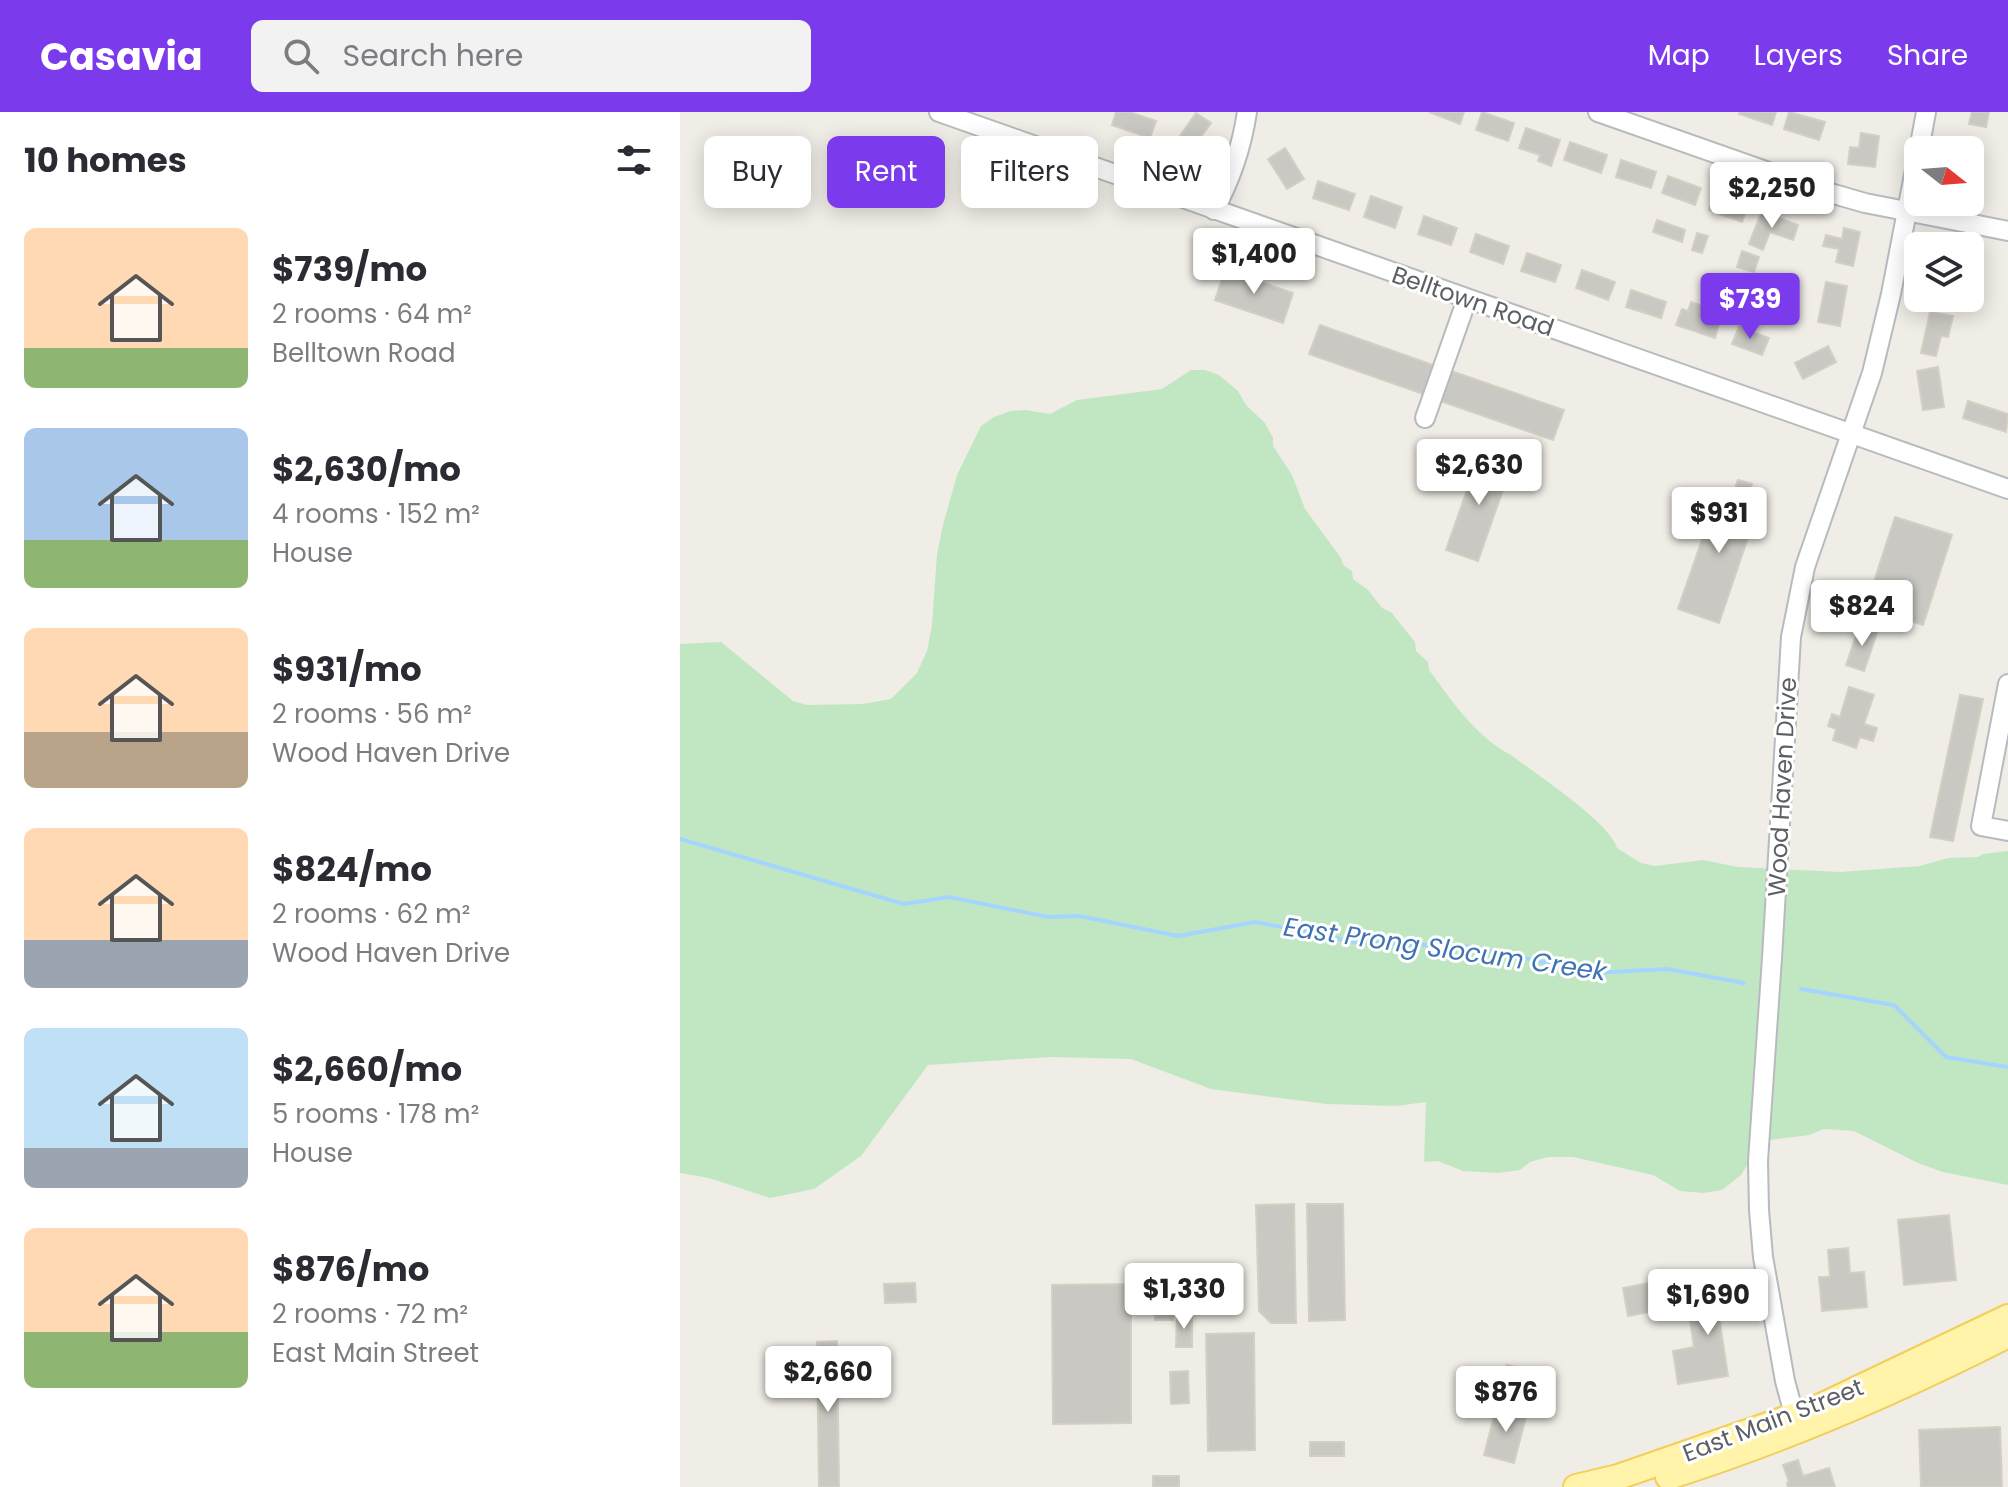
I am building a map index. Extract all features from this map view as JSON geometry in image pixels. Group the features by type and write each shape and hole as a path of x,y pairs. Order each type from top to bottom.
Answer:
{"main road":[{"name":"East Main Street","path":"1635,1487 1703,1466 1797,1424 1819,1407 2008,1317"},
{"name":"East Main Street","path":"1576,1487 1613,1484 1874,1400 2008,1335"}],"street":[{"name":"Belltown Road","path":"939,112 2008,489"},
{"path":"1214,210 1243,136 1247,112"},
{"path":"1598,112 1820,190 1904,212"},
{"name":"Wood Haven Drive","path":"1921,136 1926,112"},
{"name":"Wood Haven Drive","path":"1797,1424 1785,1381 1763,1257 1759,1210 1759,1135 1791,637 1805,567 1872,373 1905,216"},
{"path":"1927,216 2008,231"},
{"path":"1425,418 1467,299"},
{"path":"2008,684 1981,826 2008,831"},
{"path":"1683,1487 1692,1474 1703,1466"}],"green space":[{"path":"1191,370 1205,370 1219,375 1238,391 1246,405 1265,423 1273,438 1273,446 1292,475 1305,509 1343,565 1352,571 1353,579 1368,590 1382,608 1391,612 1415,642 1416,651 1428,662 1429,670 1466,717 1498,747 1587,812 1612,838 1617,848 1641,863 1655,866 1703,860 1738,867 1840,872 1920,866 1948,858 1978,857 2008,851 2008,1185 1943,1172 1854,1131 1824,1129 1809,1135 1762,1141 1741,1175 1722,1190 1703,1193 1680,1191 1653,1175 1573,1157 1548,1157 1530,1162 1520,1170 1498,1173 1463,1171 1438,1161 1424,1162 1426,1102 1396,1106 1327,1104 1211,1089 1131,1059 1050,1057 928,1065 861,1156 814,1189 770,1198 709,1178 680,1173 680,644 721,642 793,701 807,705 863,704 891,699 917,673 927,651 943,525 957,475 981,426 1011,411 1050,414 1077,400 1162,389"}],"building":[{"path":"1116,112 1129,112 1156,121 1151,136 1112,125"},
{"path":"1429,112 1464,112 1460,124"},
{"path":"1482,112 1514,123 1508,141 1476,130"},
{"path":"1740,112 1776,112 1772,125"},
{"path":"1789,112 1825,122 1819,140 1784,129"},
{"path":"1972,112 1989,112 1986,127 1969,124"},
{"path":"1196,113 1211,123 1201,136 1180,136"},
{"path":"1526,128 1560,140 1551,166 1538,161 1540,155 1519,148"},
{"path":"1861,133 1879,136 1875,167 1848,164 1850,147 1859,148"},
{"path":"1570,142 1607,155 1601,173 1564,160"},
{"path":"1285,148 1304,179 1287,189 1268,159"},
{"path":"1621,160 1656,172 1651,188 1616,177"},
{"path":"1668,176 1701,188 1695,205 1662,193"},
{"path":"1318,181 1355,194 1349,210 1313,198"},
{"path":"1715,193 1748,205 1742,222 1709,210"},
{"path":"1371,196 1402,207 1395,228 1364,217"},
{"path":"1762,211 1798,225 1793,240 1770,232 1763,250 1749,244"},
{"path":"1424,216 1457,228 1451,245 1418,234"},
{"path":"1657,220 1685,230 1682,242 1653,232"},
{"path":"1844,228 1860,232 1853,266 1836,262 1839,249 1823,246 1826,235 1842,239"},
{"path":"1697,233 1708,236 1702,253 1692,250"},
{"path":"1476,234 1509,246 1503,264 1470,252"},
{"path":"1742,251 1759,257 1754,272 1737,267"},
{"path":"1527,253 1561,265 1555,282 1521,271"},
{"path":"1225,270 1293,293 1283,323 1215,300"},
{"path":"1582,270 1615,282 1608,300 1576,288"},
{"path":"1826,282 1847,286 1840,326 1818,322"},
{"path":"1631,290 1666,302 1661,318 1626,307"},
{"path":"1691,302 1706,307 1702,318 1719,324 1715,338 1676,325 1682,309 1688,311"},
{"path":"1930,312 1953,316 1948,337 1941,336 1936,356 1921,353"},
{"path":"1320,325 1433,365 1423,394 1309,354"},
{"path":"1739,327 1769,338 1762,355 1732,344"},
{"path":"1828,346 1836,362 1803,379 1795,363"},
{"path":"1938,367 1944,407 1923,410 1917,371"},
{"path":"1451,371 1564,410 1553,440 1440,401"},
{"path":"1968,401 2008,414 2006,432 1963,418"},
{"path":"1480,453 1512,464 1478,561 1446,550"},
{"path":"1738,480 1752,484 1745,504 1758,508 1719,623 1678,609 1718,494 1731,499"},
{"path":"1895,517 1952,535 1923,625 1866,606"},
{"path":"1860,624 1878,630 1864,671 1846,665"},
{"path":"1849,687 1874,695 1864,724 1877,728 1873,741 1860,737 1856,748 1833,740 1836,729 1828,726 1832,714 1840,717"},
{"path":"1960,695 1983,699 1953,841 1930,837"},
{"path":"1294,1204 1296,1323 1271,1323 1259,1311 1256,1205"},
{"path":"1307,1204 1343,1204 1345,1320 1309,1321"},
{"path":"1949,1215 1956,1280 1904,1285 1898,1220"},
{"path":"1848,1248 1850,1273 1864,1272 1867,1307 1822,1311 1819,1277 1830,1277 1828,1250"},
{"path":"1674,1278 1679,1306 1628,1316 1623,1288"},
{"path":"915,1283 916,1302 885,1303 884,1284"},
{"path":"1131,1284 1131,1423 1053,1424 1052,1285"},
{"path":"1744,1290 1748,1312 1719,1317 1728,1376 1678,1384 1673,1351 1694,1347 1687,1300"},
{"path":"1155,1296 1173,1296 1173,1320 1155,1320"},
{"path":"1177,1315 1192,1315 1192,1347 1176,1347"},
{"path":"1254,1333 1255,1450 1208,1451 1206,1334"},
{"path":"837,1341 839,1487 819,1487 817,1342"},
{"path":"1507,1365 1527,1370 1524,1384 1503,1379"},
{"path":"1188,1371 1189,1403 1171,1404 1170,1372"},
{"path":"1497,1405 1527,1413 1514,1463 1484,1455"},
{"path":"2000,1427 2002,1487 1921,1487 1919,1430"},
{"path":"1310,1442 1344,1442 1344,1456 1310,1456"},
{"path":"1798,1460 1803,1476 1829,1468 1835,1487 1788,1487 1783,1465"},
{"path":"1153,1476 1179,1476 1179,1487 1153,1487"}],"waterway":[{"name":"East Prong Slocum Creek","path":"680,839 904,904 949,897 1048,917 1079,916 1178,936 1256,922 1355,942 1474,947 1593,973 1667,969 1744,983"},
{"name":"East Prong Slocum Creek","path":"1801,989 1894,1005 1946,1057 2008,1067"}]}
